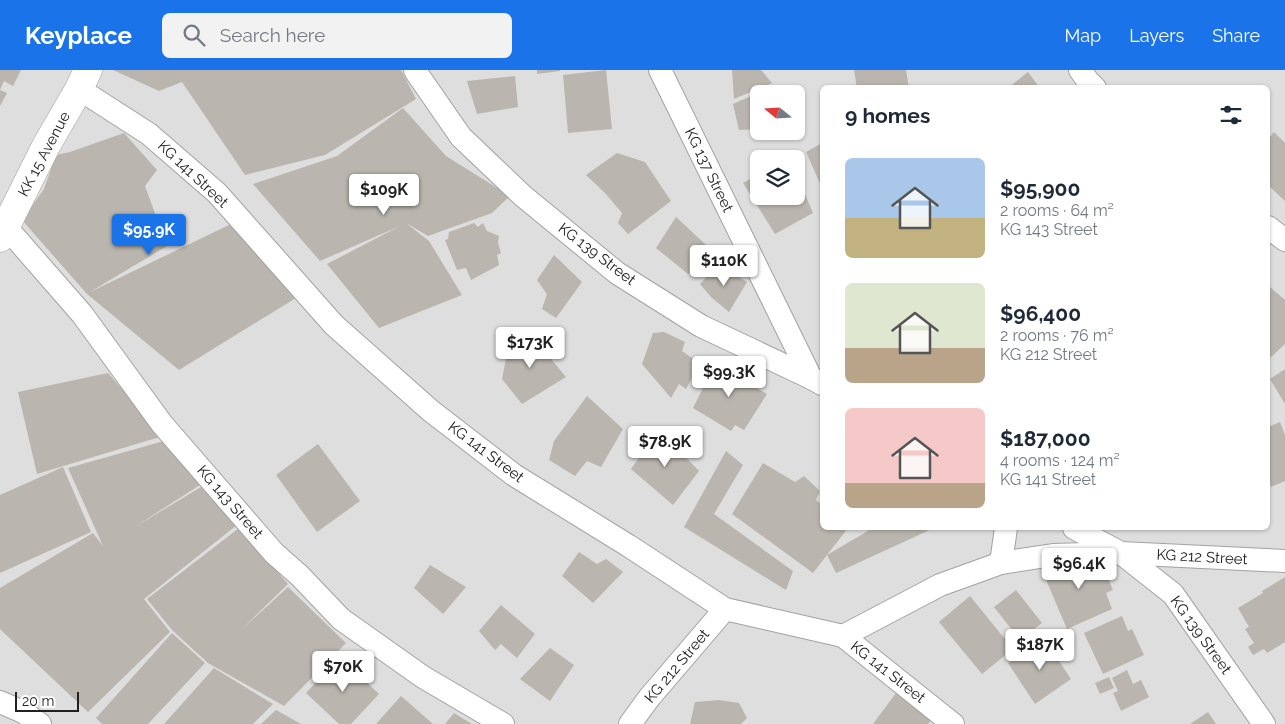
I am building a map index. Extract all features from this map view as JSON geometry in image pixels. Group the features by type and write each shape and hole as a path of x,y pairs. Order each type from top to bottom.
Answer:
{"street":[{"name":"KG 139 Street","path":"415,70 461,137 523,196 617,273 701,326 817,381"},
{"name":"KG 137 Street","path":"660,70 817,381"},
{"path":"1080,70 1092,85"},
{"name":"KK 15 Avenue","path":"3,232 46,146 84,80"},
{"name":"KG 141 Street","path":"84,80 217,193 334,325 431,411 514,475 629,546 725,609 843,636 953,724"},
{"path":"1270,229 1285,240"},
{"name":"KG 143 Street","path":"3,232 82,314 162,424 274,553 300,576 341,619 422,677 503,724"},
{"path":"1001,563 1006,530"},
{"name":"KG 139 Street","path":"1078,530 1121,553 1173,594 1264,724"},
{"name":"KG 212 Street","path":"843,636 940,585 1001,563 1053,555 1121,553 1285,561"},
{"name":"KG 212 Street","path":"630,724 649,698 725,609"},
{"path":"0,702 23,712 40,724"}],"shaded area":[{"path":"0,70 1285,70 1285,724 0,724"}],"building":[{"path":"0,70 21,70 13,86 4,81 0,90"},
{"path":"113,70 401,70 416,99 325,155 245,175 182,82 159,91"},
{"path":"537,70 560,70 560,71 537,74"},
{"path":"606,70 612,129 568,133 563,75"},
{"path":"732,70 761,70 772,83 767,85 750,85 750,92 734,99"},
{"path":"854,70 906,70 908,85 856,85"},
{"path":"1028,72 1038,85 1012,85"},
{"path":"515,76 518,107 477,114 467,81"},
{"path":"0,90 7,93 0,106"},
{"path":"750,97 750,129 739,130 733,104"},
{"path":"403,108 446,156 510,196 492,213 428,236 406,223 429,241 462,295 379,328 327,264 400,226 320,261 253,184 337,156"},
{"path":"1274,132 1285,143 1285,201 1270,187 1270,137"},
{"path":"124,133 157,170 145,186 167,246 90,292 231,224 296,298 179,370 87,294 22,220 44,189 56,155"},
{"path":"820,144 820,184 806,152"},
{"path":"617,153 645,162 671,201 628,234 618,223 622,213 586,175"},
{"path":"750,179 750,194 743,183"},
{"path":"805,194 813,213 775,234 757,205 805,205"},
{"path":"676,217 719,257 688,274 656,248"},
{"path":"474,223 478,227 483,223 487,231 499,236 498,243 501,253 497,255 499,265 471,280 466,268 457,270 445,240 448,239 449,232"},
{"path":"554,255 582,282 556,318 542,309 547,294 537,280"},
{"path":"718,265 747,282 729,312 711,297 700,284"},
{"path":"1270,287 1285,300 1285,344 1270,358"},
{"path":"533,332 541,347 566,377 522,404 502,379 508,348"},
{"path":"664,332 685,342 682,351 696,361 694,374 686,389 679,384 671,398 642,364 653,333"},
{"path":"715,364 725,370 729,365 753,381 751,385 767,394 744,430 735,425 731,431 693,408"},
{"path":"1285,369 1285,404 1270,379"},
{"path":"108,373 163,436 37,474 18,392"},
{"path":"587,396 623,429 601,467 587,461 575,476 549,460 554,441"},
{"path":"1280,422 1285,435 1285,481 1271,487 1270,484 1270,426"},
{"path":"658,431 699,471 673,505 631,469"},
{"path":"171,439 203,483 133,528 206,484 237,525 144,599 170,632 88,712 0,629 0,588 93,533 103,546 68,468"},
{"path":"318,444 360,501 317,532 276,475"},
{"path":"726,451 743,465 714,514 793,571 786,590 684,527"},
{"path":"763,463 795,482 804,476 820,491 816,500 820,503 820,530 846,530 813,573 732,514"},
{"path":"63,467 91,532 0,573 0,495"},
{"path":"239,528 288,584 240,631 288,587 346,643 284,706 208,663 172,630 147,599"},
{"path":"870,530 930,530 836,573 827,555"},
{"path":"579,552 597,564 606,559 623,572 593,603 562,576"},
{"path":"1085,559 1101,568 1103,567 1113,590 1106,593 1112,609 1067,629 1041,568"},
{"path":"430,565 466,587 443,614 414,588"},
{"path":"1285,577 1285,642 1267,653 1264,649 1253,655 1248,647 1254,643 1245,629 1249,627 1238,608"},
{"path":"1016,590 1042,623 1020,640 994,607"},
{"path":"970,596 1013,649 982,674 939,622"},
{"path":"501,605 535,634 517,658 501,644 495,650 479,631"},
{"path":"1122,616 1128,631 1132,629 1144,655 1103,674 1084,633"},
{"path":"172,633 205,663 148,724 102,724 96,718"},
{"path":"1044,638 1071,679 1035,704 1008,663"},
{"path":"550,648 574,665 550,701 520,679"},
{"path":"340,657 379,694 351,724 339,724 306,693"},
{"path":"214,668 273,704 253,724 164,724"},
{"path":"1127,670 1133,684 1141,680 1149,697 1121,711 1113,693 1118,691 1112,678"},
{"path":"1109,677 1114,688 1100,694 1095,683"},
{"path":"896,693 932,719 928,724 873,724"},
{"path":"401,696 433,724 376,724"},
{"path":"719,700 739,703 747,718 741,724 690,724 695,702"},
{"path":"276,710 301,724 261,724"},
{"path":"1208,712 1216,724 1190,724"},
{"path":"454,713 472,724 445,724"}]}
